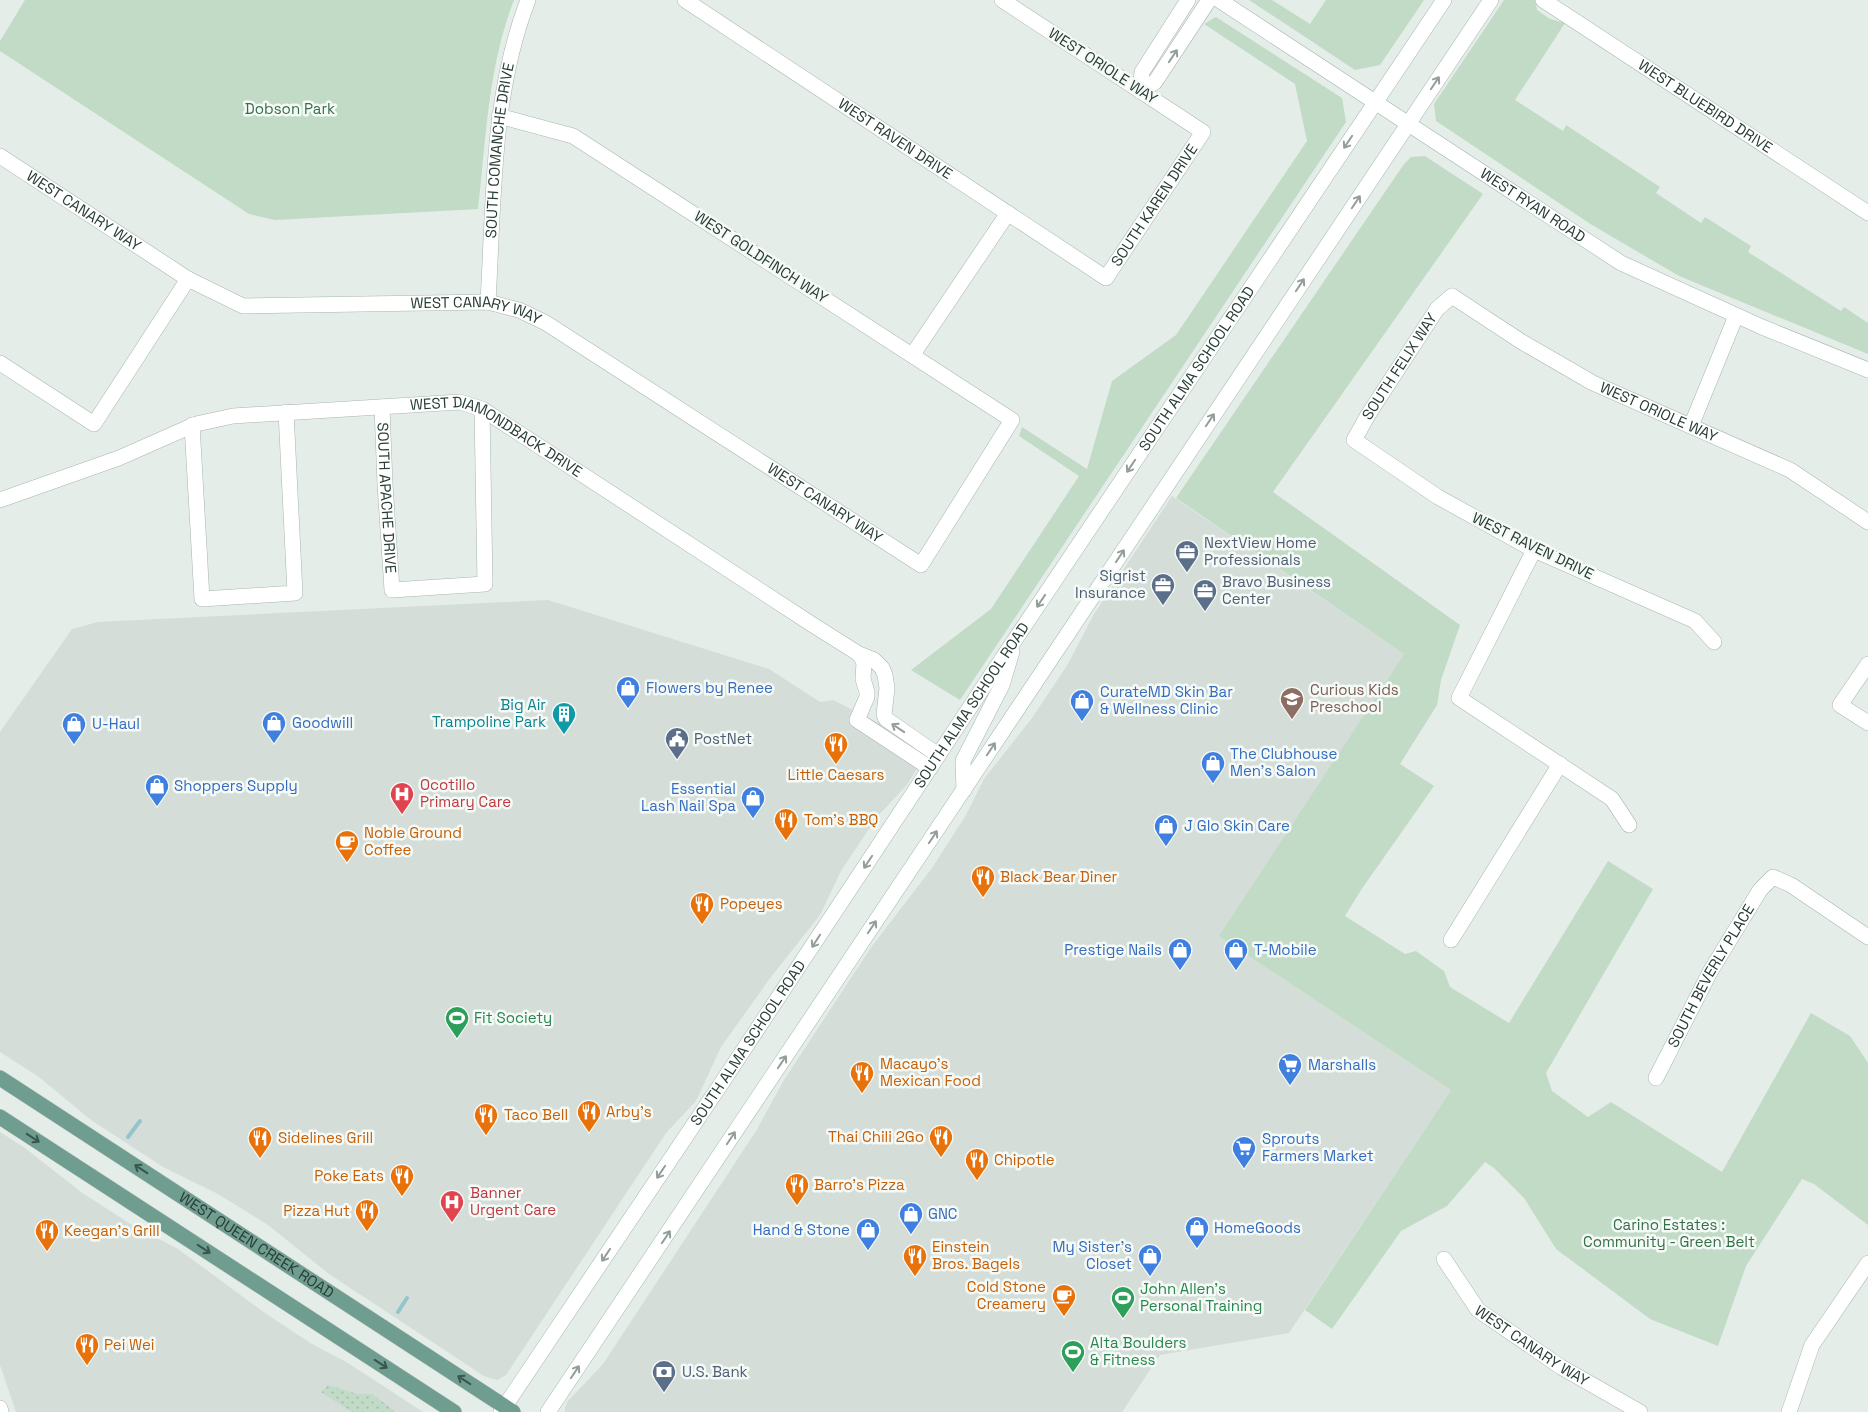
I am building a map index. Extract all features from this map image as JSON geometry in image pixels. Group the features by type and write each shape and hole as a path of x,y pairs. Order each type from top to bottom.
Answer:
{"main road":[{"name":"WEST QUEEN CREEK ROAD","path":"0,1078 506,1410"},
{"path":"0,1117 454,1412"}],"street":[{"name":"SOUTH COMANCHE DRIVE","path":"488,302 499,116 518,26 528,0"},
{"name":"WEST RAVEN DRIVE","path":"685,0 1106,278"},
{"name":"WEST ORIOLE WAY","path":"1002,0 1203,132"},
{"path":"1140,91 1142,72 1188,0"},
{"path":"1140,91 1155,82 1209,0"},
{"name":"WEST RYAN ROAD","path":"1220,0 1621,263 1736,316 1868,370"},
{"name":"SOUTH ALMA SCHOOL ROAD","path":"506,1410 934,761 1444,0"},
{"path":"548,1412 1491,0"},
{"name":"WEST BLUEBIRD DRIVE","path":"1543,0 1868,213"},
{"name":"WEST GOLDFINCH WAY","path":"499,116 574,136 913,354 1012,420"},
{"name":"SOUTH KAREN DRIVE","path":"1106,278 1203,132"},
{"name":"WEST CANARY WAY","path":"0,156 188,279 244,306 488,302 519,310 546,324 921,565 1012,420"},
{"path":"913,354 1008,213"},
{"path":"0,364 94,424 188,279"},
{"name":"WEST ORIOLE WAY","path":"1452,296 1522,342 1593,382 1790,470 1868,522"},
{"name":"SOUTH FELIX WAY","path":"1354,440 1368,415 1437,309 1452,296"},
{"path":"1690,426 1736,316"},
{"name":"WEST DIAMONDBACK DRIVE","path":"0,500 119,458 192,425 233,416 460,402 482,409 859,654 874,660 882,668 885,675 887,688 884,715 886,720 934,761"},
{"name":"SOUTH APACHE DRIVE","path":"382,407 392,590 485,584 482,409"},
{"path":"192,425 202,599 295,593 286,412"},
{"name":"WEST RAVEN DRIVE","path":"1354,440 1438,498 1534,550 1695,621 1714,642"},
{"path":"1534,550 1459,698 1612,799 1629,825"},
{"path":"964,790 963,761 1002,685 1018,636"},
{"path":"859,654 864,662 867,697 857,720 934,761"},
{"path":"1868,664 1840,705 1868,723"},
{"path":"1451,940 1560,764"},
{"name":"SOUTH BEVERLY PLACE","path":"1656,1078 1710,972 1760,890 1773,877 1791,885 1868,937"},
{"name":"WEST CANARY WAY","path":"1444,1260 1478,1310 1561,1367 1640,1412"},
{"path":"1790,1412 1812,1345 1868,1263"},
{"path":"0,1408 1,1412"}],"shaded area":[{"path":"1172,496 1404,654 1220,936 1451,1090 1289,1333 1160,1355 1122,1412 565,1412 568,1401 603,1364 756,1131 784,1080 872,946 932,868 966,815 984,779 1032,718 1068,664 1094,614"},
{"path":"548,600 769,669 820,702 833,700 883,725 927,753 906,786 877,817 841,871 820,915 771,977 721,1047 696,1101 666,1133 506,1375 497,1380 484,1376 329,1274 268,1225 218,1194 163,1167 91,1120 39,1077 0,1052 0,732 72,629 98,622"},
{"path":"0,1132 25,1148 81,1192 132,1225 178,1249 265,1313 312,1344 348,1363 423,1412 16,1412 0,1365"}],"green space":[{"name":"Dobson Park","path":"25,0 514,0 505,25 493,77 478,209 275,220 249,214 0,51 0,41"},
{"path":"1249,0 1272,0 1310,24 1326,0 1424,0 1380,65 1355,70"},
{"path":"1504,0 1535,0 1537,10 1550,19 1565,23 1515,100 1563,131 1566,125 1660,187 1656,193 1701,223 1705,217 1751,246 1748,252 1841,311 1844,307 1868,323 1868,354 1679,276 1592,225 1436,121 1434,104"},
{"path":"1216,17 1342,98 1346,122 960,700 911,670 991,609 1079,476 1019,436 1022,427 1087,469 1112,381 1176,335 1307,141 1295,84 1204,24"},
{"name":"Carino Estates : Community - Green Belt","path":"1425,156 1483,194 1273,492 1460,625 1441,680 1437,705 1400,764 1434,786 1345,916 1405,954 1416,951 1444,971 1450,987 1509,1023 1608,861 1653,889 1546,1073 1552,1091 1588,1117 1611,1102 1722,1172 1811,1013 1850,1036 1868,1063 1868,1225 1814,1184 1802,1179 1746,1266 1718,1346 1650,1319 1556,1249 1524,1198 1494,1168 1485,1162 1447,1206 1401,1231 1332,1329 1305,1310 1451,1090 1219,936 1404,654 1176,498 1404,164 1411,157"},
{"path":"328,1385 357,1394 372,1394 396,1412 352,1412 321,1392"}],"waterway":[{"path":"128,1137 140,1121"},
{"path":"398,1312 407,1298"}],"place":[{"name":"NextView Home Professionals","path":"1187,573"},
{"name":"Sigrist Insurance","path":"1163,606"},
{"name":"Bravo Business Center","path":"1205,612"},
{"name":"Flowers by Renee","path":"628,709"},
{"name":"Curious Kids Preschool","path":"1292,720"},
{"name":"CurateMD Skin Bar & Wellness Clinic","path":"1082,722"},
{"name":"Big Air Trampoline Park","path":"564,735"},
{"name":"Goodwill","path":"274,744"},
{"name":"U-Haul","path":"74,745"},
{"name":"PostNet","path":"677,760"},
{"name":"Little Caesars","path":"836,765"},
{"name":"The Clubhouse Men's Salon","path":"1213,784"},
{"name":"Shoppers Supply","path":"157,807"},
{"name":"Ocotillo Primary Care","path":"402,815"},
{"name":"Essential Lash Nail Spa","path":"753,819"},
{"name":"Tom's BBQ","path":"786,841"},
{"name":"J Glo Skin Care","path":"1166,847"},
{"name":"Noble Ground Coffee","path":"347,863"},
{"name":"Black Bear Diner","path":"983,898"},
{"name":"Popeyes","path":"702,925"},
{"name":"Prestige Nails","path":"1180,971"},
{"name":"T-Mobile","path":"1236,971"},
{"name":"Fit Society","path":"457,1039"},
{"name":"Marshalls","path":"1290,1086"},
{"name":"Macayo's Mexican Food","path":"862,1094"},
{"name":"Arby's","path":"589,1133"},
{"name":"Taco Bell","path":"486,1136"},
{"name":"Thai Chili 2Go","path":"941,1158"},
{"name":"Sidelines Grill","path":"260,1159"},
{"name":"Sprouts Farmers Market","path":"1244,1169"},
{"name":"Chipotle","path":"977,1181"},
{"name":"Poke Eats","path":"402,1197"},
{"name":"Barro's Pizza","path":"797,1206"},
{"name":"Banner Urgent Care","path":"452,1223"},
{"name":"Pizza Hut","path":"367,1232"},
{"name":"GNC","path":"911,1235"},
{"name":"HomeGoods","path":"1197,1249"},
{"name":"Hand & Stone","path":"868,1251"},
{"name":"Keegan's Grill","path":"47,1252"},
{"name":"Einstein Bros. Bagels","path":"915,1277"},
{"name":"My Sister's Closet","path":"1150,1277"},
{"name":"Cold Stone Creamery","path":"1064,1317"},
{"name":"John Allen's Personal Training","path":"1123,1319"},
{"name":"Pei Wei","path":"87,1366"},
{"name":"Alta Boulders & Fitness","path":"1073,1373"},
{"name":"U.S. Bank","path":"664,1393"}]}
